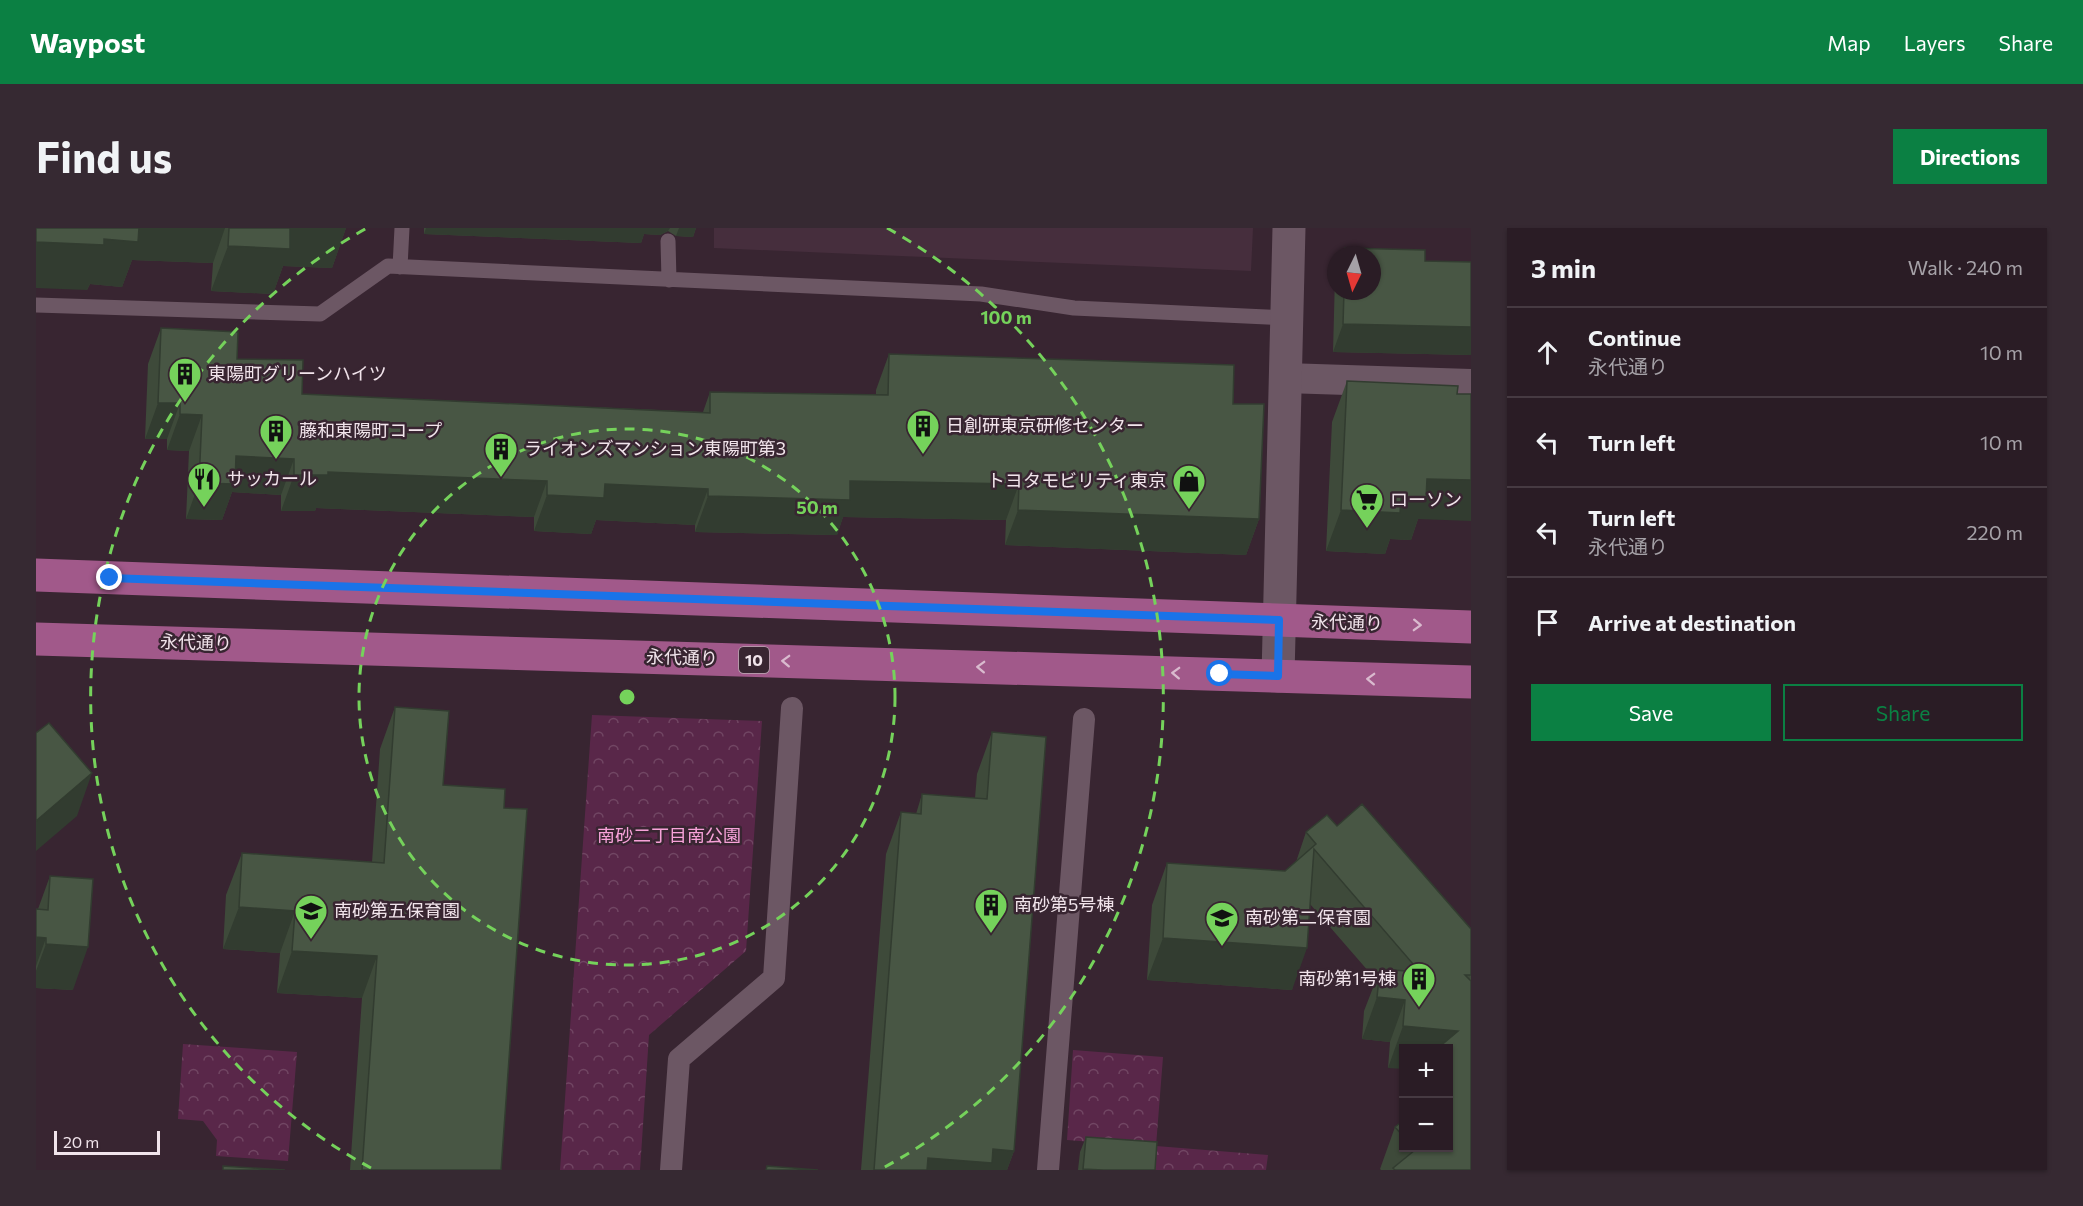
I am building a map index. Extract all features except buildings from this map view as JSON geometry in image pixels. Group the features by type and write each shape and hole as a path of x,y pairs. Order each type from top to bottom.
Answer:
{"main road":[{"name":"永代通り","path":"36,575 1471,627"},
{"name":"永代通り","path":"36,639 1471,682"}],"street":[{"path":"1278,676 1289,228"},
{"path":"1285,378 1471,384"},
{"path":"671,1170 679,1059 774,978 792,708"},
{"path":"1048,1170 1084,719"}],"lane":[{"path":"400,267 402,228"},
{"path":"668,241 669,280"},
{"path":"36,305 320,314 388,266 981,294 1074,309 1287,318"}],"shaded area":[{"path":"714,228 1253,228 1251,271 714,248"}],"green space":[{"name":"南砂二丁目南公園","path":"592,715 762,721 746,951 649,1035 640,1170 560,1170"},
{"path":"183,1044 297,1052 288,1161 216,1156 217,1140 203,1121 178,1119"},
{"path":"1073,1050 1163,1057 1156,1146 1268,1155 1266,1170 1155,1170 1156,1147 1067,1140"}],"place":[{"name":"東陽町グリーンハイツ","path":"185,403"},
{"name":"日創研東京研修センター","path":"923,455"},
{"name":"藤和東陽町コープ","path":"276,460"},
{"name":"ライオンズマンション東陽町第3","path":"501,478"},
{"name":"サッカール","path":"204,508"},
{"name":"トヨタモビリティ東京","path":"1189,510"},
{"name":"ローソン","path":"1367,529"},
{"name":"南砂第5号棟","path":"991,934"},
{"name":"南砂第五保育園","path":"311,940"},
{"name":"南砂第二保育園","path":"1222,947"},
{"name":"南砂第1号棟","path":"1419,1008"}],"route":[{"path":"110,578 1279,620 1278,676 1220,674"}]}
